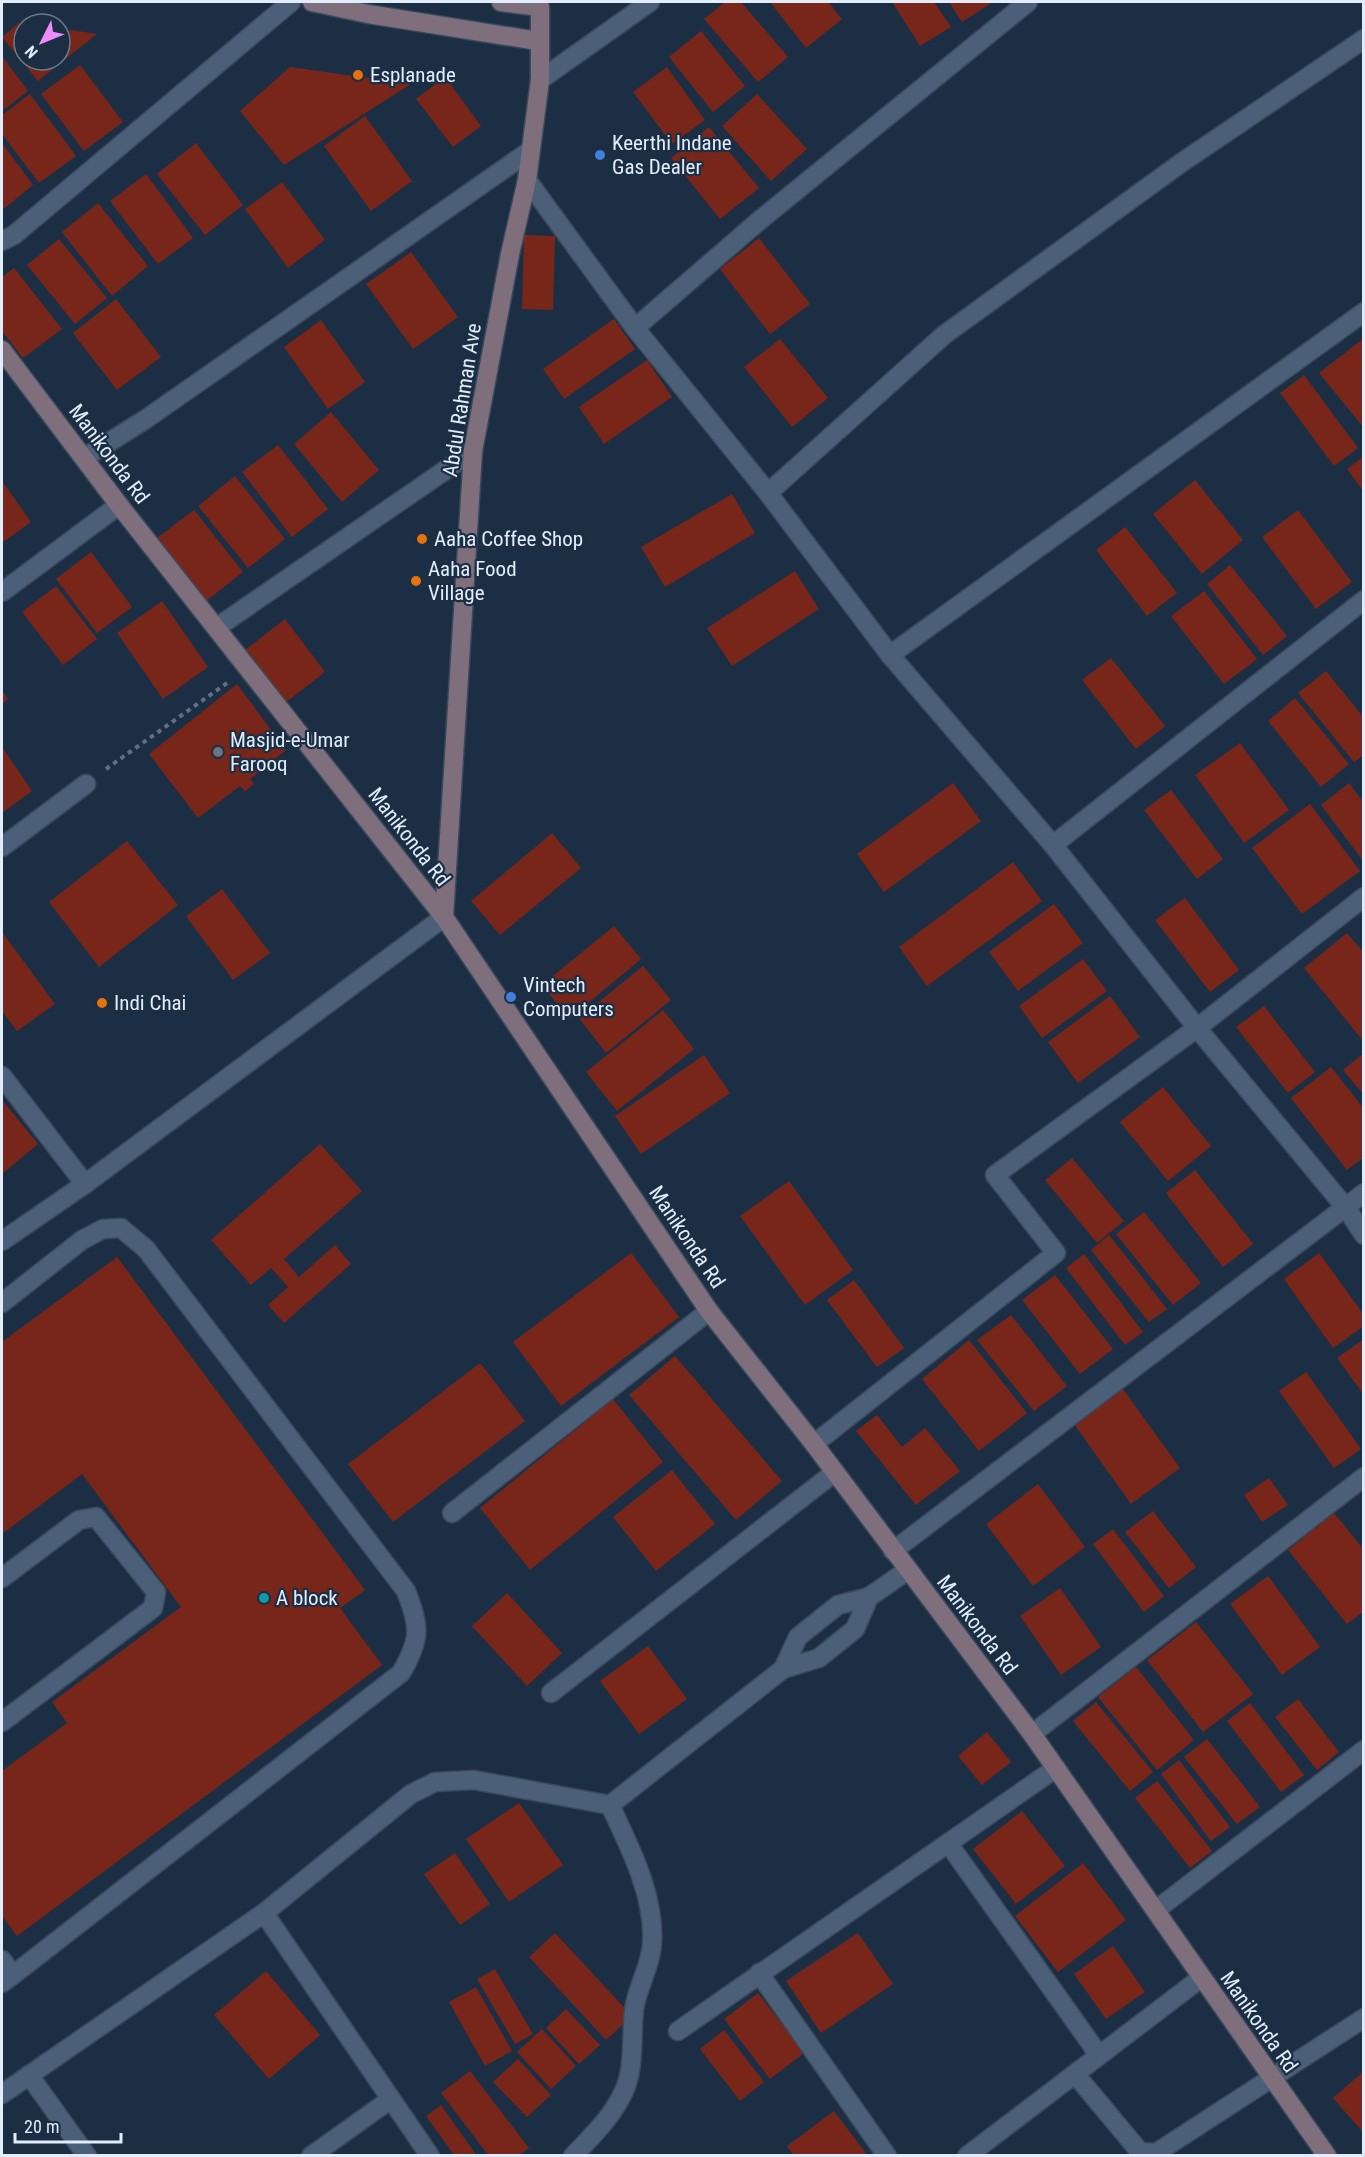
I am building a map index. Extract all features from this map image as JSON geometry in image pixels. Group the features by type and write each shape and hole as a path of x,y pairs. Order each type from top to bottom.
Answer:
{"street":[{"path":"2,241 14,235 291,2"},
{"path":"312,2 363,8 538,41"},
{"path":"501,2 540,4"},
{"path":"540,80 650,2"},
{"path":"635,328 760,220 1028,2"},
{"name":"Abdul Rahman Ave","path":"444,918 473,451 510,254 527,180 540,80 538,41 540,4"},
{"path":"768,493 944,336 1181,163 1364,39"},
{"path":"84,458 146,419 531,150"},
{"path":"527,180 635,328 768,493 890,655 1053,846 1197,1028 1346,1208 1364,1234"},
{"path":"890,655 1364,312"},
{"name":"Manikonda Rd","path":"2,350 119,505 444,918 709,1311 836,1472 1032,1734 1327,2156"},
{"path":"216,627 473,451"},
{"path":"2,592 119,505"},
{"path":"1053,846 1364,600"},
{"path":"2,847 86,784"},
{"path":"814,1444 1056,1253 994,1175 1197,1028 1364,897"},
{"path":"2,1241 85,1184 444,918"},
{"path":"2,1076 85,1184"},
{"path":"893,1551 1364,1193"},
{"path":"2,1303 82,1240 103,1229 121,1228 146,1249 406,1591 418,1622 413,1653 401,1673 7,1979 2,1960"},
{"path":"452,1513 709,1311"},
{"path":"551,1693 836,1472"},
{"path":"1032,1734 1364,1477"},
{"path":"2,1578 79,1520 96,1517 156,1592 153,1608 2,1722"},
{"path":"783,1669 798,1637 838,1605 869,1598 908,1570"},
{"path":"2,2094 264,1912 411,1794 435,1782 474,1780 610,1805 783,1669 819,1658 855,1629 869,1598"},
{"path":"1155,1910 1364,1750"},
{"path":"678,2031 1056,1768"},
{"path":"573,2156 600,2128 625,2090 634,2009 652,1945 646,1893 632,1851 610,1805"},
{"path":"948,1843 1099,2055"},
{"path":"264,1912 430,2156"},
{"path":"759,1973 887,2156"},
{"path":"967,2156 1201,1978"},
{"path":"1075,2074 1140,2152 1156,2153 1364,2018"},
{"path":"29,2075 87,2156"},
{"path":"310,2156 391,2098"}],"path":[{"path":"86,784 248,668"}],"building":[{"path":"725,2 741,2 788,57 758,82 704,19"},
{"path":"770,2 828,2 842,19 806,48"},
{"path":"892,2 934,2 951,27 920,46"},
{"path":"949,2 993,2 962,22"},
{"path":"12,29 12,49 2,37"},
{"path":"72,30 97,34 72,54"},
{"path":"701,31 745,86 713,112 669,57"},
{"path":"2,56 28,91 2,111"},
{"path":"80,65 123,122 84,151 41,94"},
{"path":"290,67 411,84 284,165 240,111"},
{"path":"667,67 705,120 672,144 633,92"},
{"path":"31,72 49,72 38,81"},
{"path":"445,77 481,126 453,147 416,99"},
{"path":"30,94 76,156 39,183 2,134 2,115"},
{"path":"757,94 807,149 771,181 722,126"},
{"path":"365,116 412,181 371,211 324,146"},
{"path":"709,127 759,188 720,219 671,158"},
{"path":"2,143 33,185 2,210"},
{"path":"196,143 243,205 205,235 157,174"},
{"path":"146,174 193,238 158,264 110,201"},
{"path":"282,182 325,240 288,268 245,209"},
{"path":"98,203 148,266 112,296 62,232"},
{"path":"524,235 555,236 553,310 522,309"},
{"path":"759,238 810,304 770,334 720,269"},
{"path":"59,239 107,298 75,324 27,265"},
{"path":"411,252 458,317 413,349 366,284"},
{"path":"14,268 62,329 23,358 2,331 2,277"},
{"path":"116,299 161,357 117,390 73,333"},
{"path":"614,319 635,349 564,399 543,369"},
{"path":"321,320 365,382 328,409 284,347"},
{"path":"1364,338 1364,428 1319,373"},
{"path":"780,339 828,398 792,427 744,367"},
{"path":"647,360 672,397 604,444 579,407"},
{"path":"1304,375 1358,448 1334,466 1280,393"},
{"path":"331,412 379,470 342,502 294,444"},
{"path":"278,445 328,509 292,537 242,472"},
{"path":"1364,456 1364,492 1347,469"},
{"path":"235,476 285,539 248,568 198,506"},
{"path":"1195,480 1243,540 1202,574 1153,514"},
{"path":"2,481 31,522 2,543"},
{"path":"732,494 755,533 665,587 641,547"},
{"path":"194,510 243,572 206,601 157,538"},
{"path":"1298,510 1352,582 1316,609 1262,537"},
{"path":"1125,527 1177,593 1147,616 1096,550"},
{"path":"91,552 132,607 97,633 56,579"},
{"path":"1230,565 1287,636 1263,655 1207,584"},
{"path":"795,571 819,609 732,666 707,628"},
{"path":"56,586 97,639 63,665 22,612"},
{"path":"1204,591 1257,659 1224,684 1171,616"},
{"path":"162,601 208,667 163,699 117,633"},
{"path":"285,619 325,672 285,703 245,650"},
{"path":"1111,658 1165,726 1136,749 1082,680"},
{"path":"1326,671 1364,718 1364,755 1354,762 1298,693"},
{"name":"Masjid-e-Umar Farooq","path":"237,684 286,750 250,779 254,784 245,791 240,786 198,818 149,754"},
{"path":"2,690 8,699 2,704"},
{"path":"1295,698 1349,764 1321,787 1268,721"},
{"path":"1240,743 1289,810 1244,843 1195,775"},
{"path":"2,747 32,791 2,813"},
{"path":"953,783 981,821 884,892 857,854"},
{"path":"1349,783 1364,803 1364,862 1321,805"},
{"path":"1171,790 1223,859 1197,879 1144,810"},
{"path":"1310,804 1360,871 1302,914 1252,848"},
{"path":"552,833 581,868 500,935 471,901"},
{"path":"127,841 178,905 99,967 49,902"},
{"path":"1013,862 1042,901 927,986 899,947"},
{"path":"222,889 270,953 233,980 186,916"},
{"path":"1185,898 1239,970 1210,992 1155,920"},
{"path":"1054,904 1083,943 1018,991 989,952"},
{"path":"614,926 641,959 569,1019 542,985"},
{"path":"2,932 55,1004 17,1031 2,1011"},
{"path":"1347,933 1364,953 1364,1042 1304,968"},
{"path":"1083,959 1107,991 1042,1038 1019,1006"},
{"path":"643,966 671,1000 606,1053 579,1018"},
{"path":"1110,996 1140,1037 1078,1083 1048,1042"},
{"path":"1264,1006 1315,1072 1288,1093 1236,1027"},
{"path":"663,1010 694,1049 617,1111 586,1072"},
{"path":"1364,1053 1364,1095 1343,1070"},
{"path":"704,1055 730,1093 641,1154 615,1116"},
{"path":"1331,1067 1364,1109 1364,1157 1347,1170 1291,1098"},
{"path":"1163,1087 1211,1146 1168,1181 1120,1122"},
{"path":"2,1100 38,1144 2,1174"},
{"path":"320,1144 362,1191 284,1259 299,1277 335,1245 351,1264 284,1323 268,1305 288,1287 271,1268 251,1285 211,1240"},
{"path":"1072,1158 1124,1221 1097,1243 1045,1180"},
{"path":"1195,1170 1253,1244 1223,1267 1166,1193"},
{"path":"789,1181 853,1270 805,1305 740,1216"},
{"path":"1144,1212 1201,1283 1173,1305 1116,1234"},
{"path":"1109,1235 1167,1309 1149,1322 1091,1250"},
{"path":"631,1253 679,1317 561,1406 513,1342"},
{"path":"1319,1253 1364,1315 1364,1326 1333,1348 1284,1279"},
{"path":"1084,1254 1143,1332 1125,1345 1066,1268"},
{"name":"A block","path":"117,1257 365,1590 340,1608 382,1665 17,1936 2,1916 2,1771 67,1723 52,1702 181,1607 82,1474 2,1534 2,1342"},
{"path":"1055,1275 1113,1349 1080,1374 1022,1300"},
{"path":"854,1280 904,1348 877,1367 827,1300"},
{"path":"1011,1315 1067,1386 1034,1411 977,1340"},
{"path":"1364,1339 1364,1395 1337,1358"},
{"path":"969,1340 1027,1413 979,1451 922,1379"},
{"path":"675,1356 782,1481 736,1520 629,1395"},
{"path":"480,1363 525,1421 393,1522 348,1464"},
{"path":"1306,1372 1361,1449 1334,1468 1279,1391"},
{"path":"1123,1389 1180,1468 1131,1504 1074,1424"},
{"path":"613,1399 663,1462 530,1570 480,1508"},
{"path":"877,1415 902,1447 925,1428 960,1471 916,1505 856,1431"},
{"path":"672,1470 715,1524 656,1571 613,1517"},
{"path":"1269,1478 1288,1505 1262,1522 1244,1495"},
{"path":"1038,1484 1085,1547 1033,1586 986,1524"},
{"path":"1153,1511 1196,1567 1169,1588 1125,1532"},
{"path":"1334,1513 1364,1550 1364,1611 1347,1624 1288,1550"},
{"path":"1113,1529 1164,1596 1144,1612 1093,1544"},
{"path":"1268,1576 1320,1647 1282,1675 1230,1604"},
{"path":"1060,1588 1101,1647 1061,1675 1020,1616"},
{"path":"507,1593 562,1653 527,1686 472,1626"},
{"path":"1196,1622 1253,1694 1203,1732 1147,1660"},
{"path":"648,1646 687,1699 639,1734 600,1681"},
{"path":"1136,1667 1194,1740 1157,1770 1098,1697"},
{"path":"1298,1699 1339,1752 1317,1770 1275,1717"},
{"path":"1096,1702 1153,1772 1130,1791 1073,1721"},
{"path":"1250,1703 1304,1775 1281,1792 1227,1721"},
{"path":"987,1732 1011,1762 982,1785 958,1756"},
{"path":"1207,1739 1260,1807 1237,1824 1184,1757"},
{"path":"1179,1760 1230,1827 1211,1841 1161,1774"},
{"path":"1157,1781 1212,1851 1190,1868 1135,1798"},
{"path":"519,1803 563,1865 509,1902 466,1839"},
{"path":"1022,1811 1065,1866 1016,1904 973,1849"},
{"path":"455,1853 490,1904 460,1925 424,1874"},
{"path":"1083,1863 1126,1920 1058,1972 1015,1916"},
{"path":"555,1933 632,2016 606,2040 529,1957"},
{"path":"858,1933 893,1984 821,2033 786,1981"},
{"path":"1113,1946 1145,1992 1106,2019 1074,1974"},
{"path":"495,1969 533,2034 515,2044 477,1979"},
{"path":"266,1971 320,2035 269,2079 214,2015"},
{"path":"476,1987 512,2051 485,2066 449,2002"},
{"path":"758,1993 804,2053 770,2079 724,2019"},
{"path":"566,2009 600,2045 579,2064 546,2028"},
{"path":"542,2029 576,2066 551,2089 517,2052"},
{"path":"724,2030 764,2082 740,2101 700,2049"},
{"path":"518,2059 551,2095 527,2117 493,2082"},
{"path":"470,2071 529,2148 518,2156 489,2156 441,2093"},
{"path":"1364,2071 1364,2129 1362,2131 1333,2098"},
{"path":"441,2105 477,2156 455,2156 426,2116"},
{"path":"834,2111 868,2156 794,2156 787,2146"}],"place":[{"name":"Esplanade","path":"358,75"},
{"name":"Keerthi Indane Gas Dealer","path":"600,155"},
{"name":"Aaha Coffee Shop","path":"422,539"},
{"name":"Aaha Food Village","path":"416,581"},
{"name":"Masjid-e-Umar Farooq","path":"218,752"},
{"name":"Vintech Computers","path":"511,997"},
{"name":"Indi Chai","path":"102,1003"},
{"name":"A block","path":"264,1598"}]}
